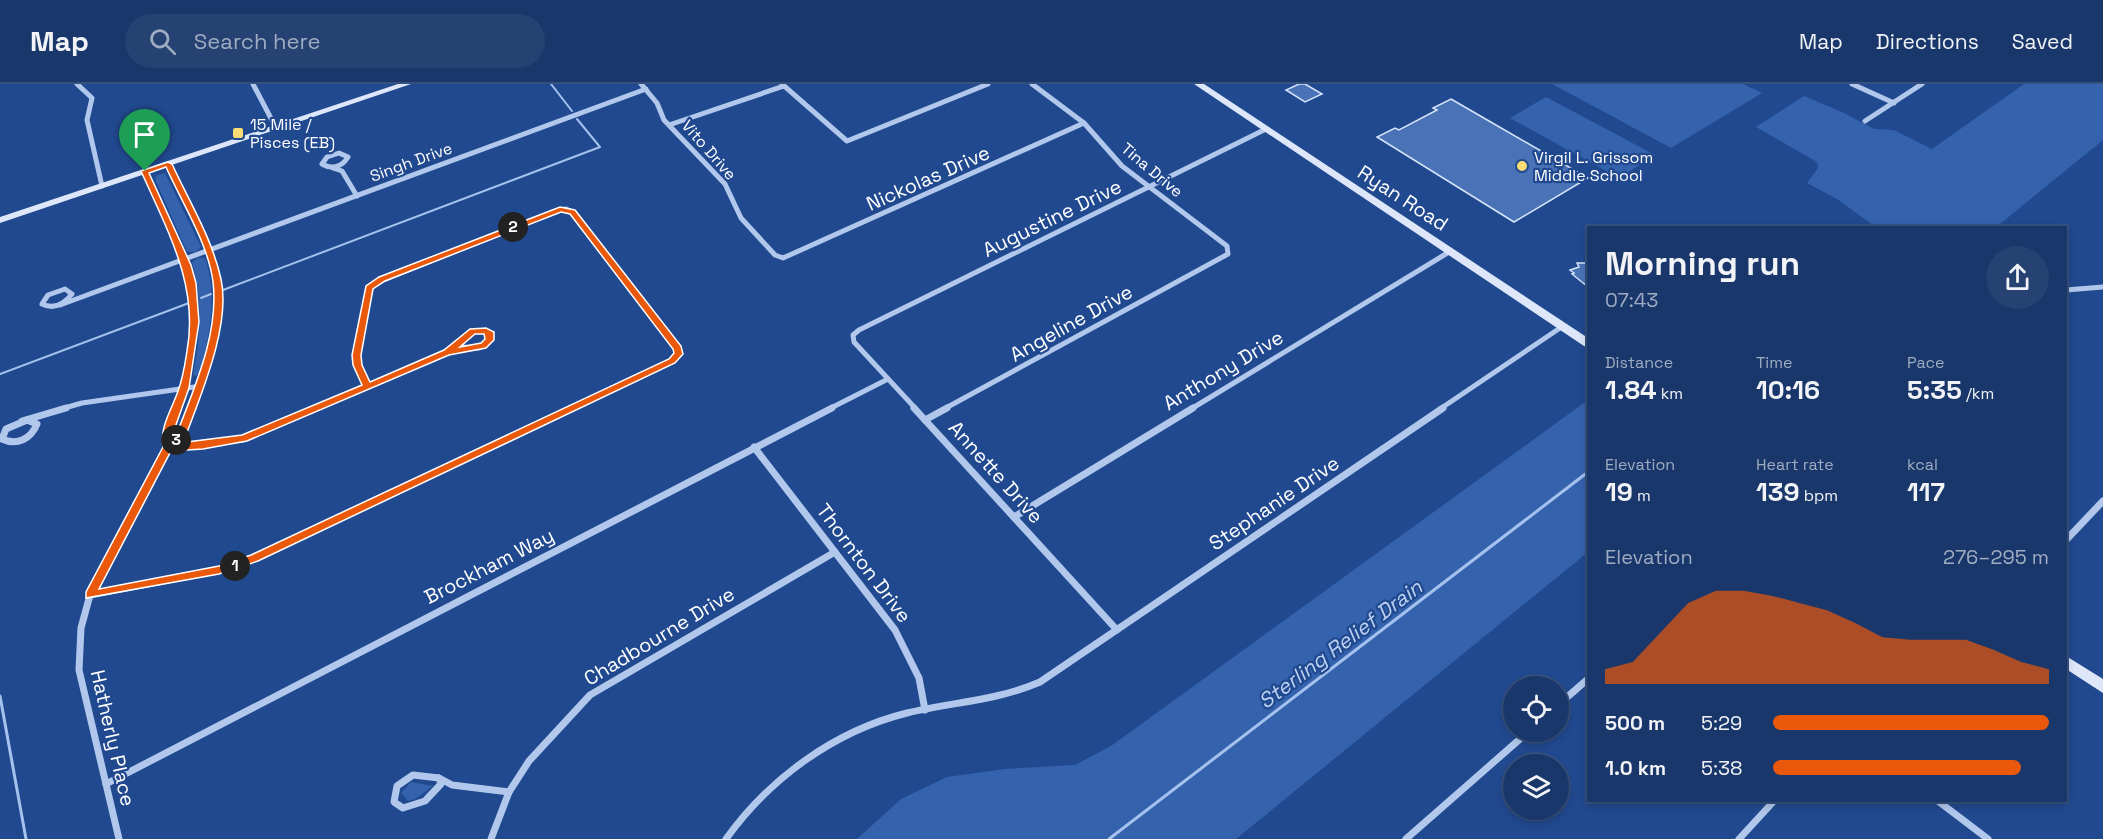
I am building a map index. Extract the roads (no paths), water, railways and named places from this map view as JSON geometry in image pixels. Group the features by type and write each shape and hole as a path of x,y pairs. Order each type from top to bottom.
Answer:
{"main road":[{"path":"0,220 406,84"},
{"name":"Ryan Road","path":"1198,84 1587,342"},
{"path":"2067,663 2103,687"}],"street":[{"path":"77,84 92,98 92,107 87,120 102,186"},
{"path":"253,84 276,128"},
{"name":"Vito Drive","path":"641,84 669,125 725,184 741,218 775,255 783,258"},
{"path":"669,125 783,85 847,141 988,84"},
{"name":"Tina Drive","path":"1032,84 1084,123 1122,166 1227,246 1229,251"},
{"path":"1852,84 1893,103"},
{"path":"1865,122 1922,84"},
{"name":"Singh Drive","path":"60,305 646,89"},
{"name":"Nickolas Drive","path":"783,258 1084,123"},
{"name":"Augustine Drive","path":"853,335 1266,129"},
{"path":"342,171 348,157 346,154 331,155 322,164 342,171 357,196"},
{"path":"330,168 346,162"},
{"name":"Hatherly Place","path":"119,839 80,670 81,628 90,595 168,447 182,435 201,386 213,341 218,306 215,269 168,164"},
{"name":"Hatherly Place","path":"145,171 192,283 195,322 184,388 166,436 168,447"},
{"path":"90,595 219,570 255,558 672,361 679,354 678,348 572,212 566,209 544,215 372,285 368,291 356,355 357,365 367,387"},
{"name":"Angeline Drive","path":"925,420 1226,256 1229,251"},
{"name":"Anthony Drive","path":"1014,517 1449,252"},
{"path":"2067,290 2103,287"},
{"path":"71,292 68,300 60,305 46,307 42,301 56,291 94,292"},
{"name":"Stephanie Drive","path":"925,710 1001,699 1040,682 1563,326"},
{"path":"168,447 203,446 243,439 463,345 483,346 490,340 490,334 478,330 469,334 463,345"},
{"name":"Annette Drive","path":"853,335 854,342 1117,630"},
{"name":"Brockham Way","path":"106,784 888,379"},
{"path":"50,414 30,435 19,441 8,443 2,439 6,429 22,421 82,403 201,386"},
{"path":"22,421 32,420 36,428"},
{"name":"Thornton Drive","path":"754,447 903,643 919,678 925,710"},
{"path":"2067,539 2103,501"},
{"name":"Chadbourne Drive","path":"491,839 509,792 540,747 590,696 634,667 835,552"},
{"path":"1569,695 1587,680"},
{"path":"726,839 738,819 791,771 873,724 925,710"},
{"path":"1406,839 1517,742"},
{"path":"452,785 414,806 398,807 393,797 397,786 407,778 419,775 439,778 452,785 509,792"},
{"path":"434,795 440,787 439,778"},
{"path":"1739,839 1773,802"},
{"path":"1939,802 1988,839"}],"waterway":[{"path":"551,84 572,111"},
{"path":"223,290 600,147 577,119"},
{"path":"201,298 211,294"},
{"path":"0,374 189,303"},
{"name":"Sterling Relief Drain","path":"1109,839 1587,473"},
{"path":"0,696 26,839"}],"place":[{"name":"15 Mile / Pisces (EB)","path":"238,133"},
{"name":"Virgil L. Grissom Middle School","path":"1522,166"}]}
